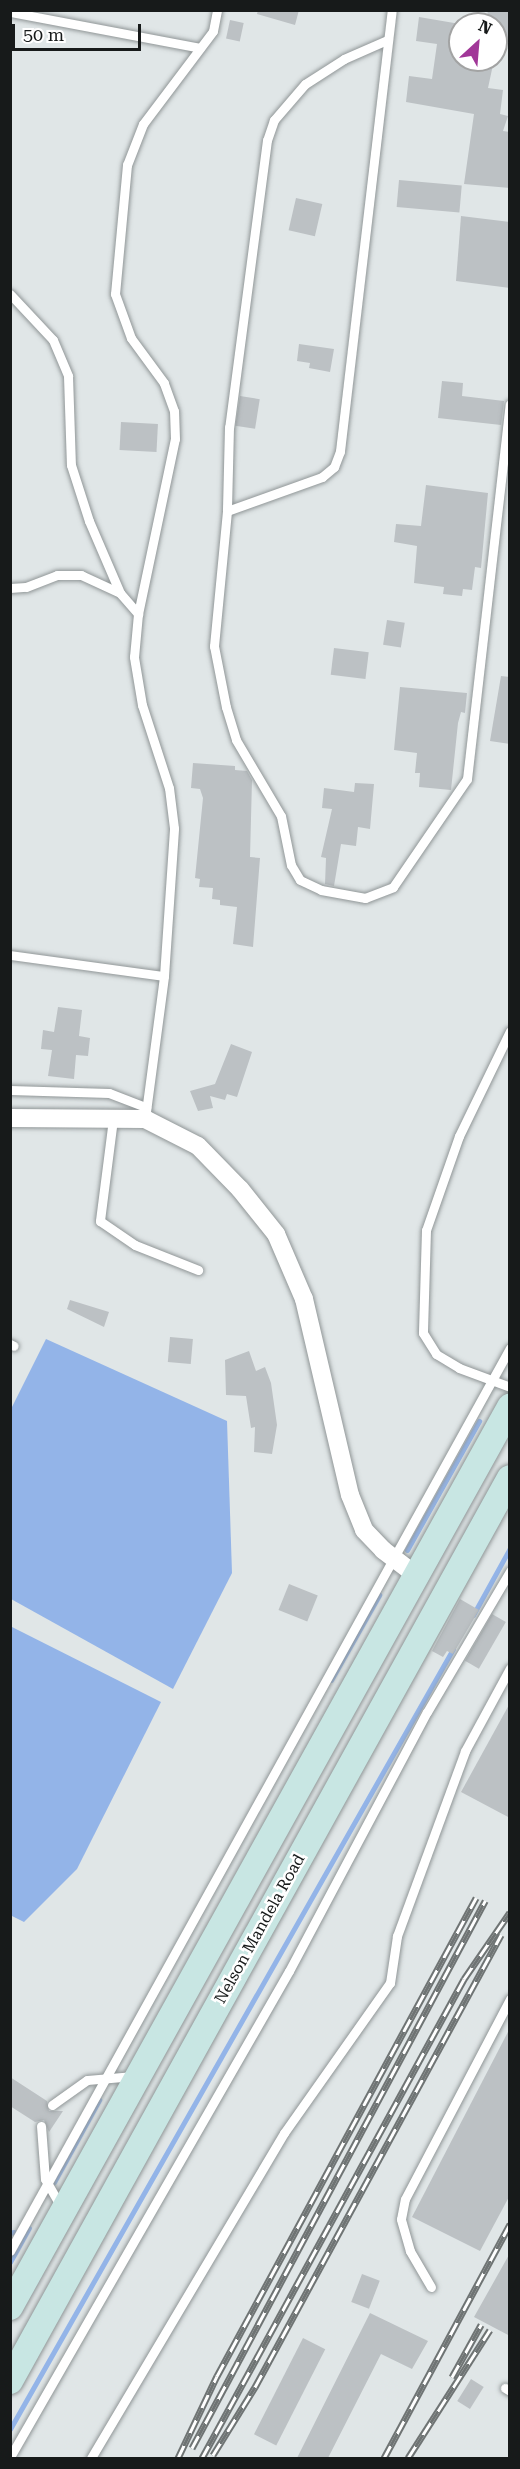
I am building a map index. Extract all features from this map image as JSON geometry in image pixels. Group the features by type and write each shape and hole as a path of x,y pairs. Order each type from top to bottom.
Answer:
{"main road":[{"path":"10,2307 510,1407"},
{"name":"Nelson Mandela Road","path":"10,2381 510,1478"}],"street":[{"path":"10,1118 113,1119 146,1113 198,1146 276,1234 304,1299 350,1495 364,1530 417,1576"}],"lane":[{"path":"10,1090 109,1093 146,1113 164,976 174,828 169,788 139,686 134,657 138,614 175,439 174,411 164,383 131,338 115,294 127,165 143,124 213,30 217,10"},
{"path":"227,511 322,477 334,467 340,451 392,10"},
{"path":"10,12 200,48"},
{"path":"387,39 344,59 305,84 274,120 267,140 238,334 229,427 227,511 214,646 236,740 281,816 291,865 300,880 321,890 365,898 393,887 459,792 470,767 510,404"},
{"path":"10,294 53,340 68,376 71,465 89,521 120,593 138,614"},
{"path":"10,588 26,587 57,575 81,575 120,593"},
{"path":"10,955 164,976"},
{"path":"510,1031 459,1136 426,1230 423,1333 436,1354 510,1387"},
{"path":"113,1119 100,1221 135,1245 198,1270"},
{"path":"10,2251 90,2112 103,2079 510,1348"},
{"path":"10,2457 288,1971 427,1712 510,1571"},
{"path":"91,2458 284,2133 390,1983 397,1936 461,1761 510,1668"},
{"path":"431,2287 410,2251 401,2219 405,2199 510,1999"},
{"path":"52,2104 87,2079 139,2076"},
{"path":"41,2126 41,2157 48,2184 63,2212"}],"water":[{"path":"46,1339 227,1421 232,1573 173,1689 11,1599 11,1409"},
{"path":"10,1626 161,1702 77,1869 24,1922 10,1915"}],"building":[{"path":"258,10 299,10 295,25 257,14"},
{"path":"488,10 510,10 510,42 508,42 508,12 488,12"},
{"path":"419,17 448,22 448,72 491,72 488,88 503,90 500,114 508,116 503,131 510,132 510,188 464,184 474,114 406,102 409,76 432,79 437,44 416,41"},
{"path":"230,20 244,23 240,41 226,39"},
{"path":"399,180 462,185 459,212 397,207"},
{"path":"296,198 322,204 315,236 289,230"},
{"path":"461,216 510,222 510,288 456,281"},
{"path":"299,344 334,349 330,372 309,368 310,363 297,361"},
{"path":"442,381 463,383 462,396 504,401 501,425 438,418"},
{"path":"240,396 260,399 255,429 235,426"},
{"path":"121,422 158,424 156,452 120,450"},
{"path":"426,485 488,493 481,568 475,567 472,590 463,589 462,596 443,594 444,587 414,583 417,546 394,542 396,524 421,526"},
{"path":"387,620 405,623 401,648 383,645"},
{"path":"334,648 369,652 365,679 331,675"},
{"path":"501,676 510,677 510,744 490,741"},
{"path":"400,687 467,693 465,713 461,712 458,723 451,790 419,787 420,773 415,773 417,753 394,750"},
{"path":"193,763 235,766 235,770 247,771 252,780 250,857 260,858 253,947 233,944 237,907 220,905 220,900 212,899 213,888 199,887 200,879 195,878 203,798 200,789 191,788"},
{"path":"355,783 374,784 370,829 358,827 356,846 341,844 334,886 325,884 326,858 321,857 332,809 322,808 324,788 354,792"},
{"path":"58,1007 82,1010 79,1036 90,1038 88,1056 76,1055 74,1079 48,1076 52,1050 41,1049 43,1030 54,1032"},
{"path":"231,1044 252,1052 237,1097 227,1094 225,1100 210,1096 213,1108 198,1111 190,1091 215,1084"},
{"path":"70,1300 109,1312 104,1327 67,1309"},
{"path":"170,1337 193,1339 191,1364 168,1362"},
{"path":"249,1351 256,1371 265,1367 271,1383 277,1425 272,1454 254,1452 255,1427 251,1428 246,1396 226,1395 225,1360"},
{"path":"289,1584 318,1596 307,1622 279,1610"},
{"path":"460,1599 479,1610 453,1654 447,1651 443,1657 432,1651"},
{"path":"492,1614 506,1622 479,1669 465,1661"},
{"path":"510,1703 510,1818 461,1792"},
{"path":"510,2028 510,2195 480,2251 412,2217"},
{"path":"10,2077 47,2101 49,2111 63,2111 49,2132 44,2120 35,2122 10,2106"},
{"path":"510,2253 510,2336 474,2317"},
{"path":"362,2274 380,2281 369,2309 351,2302"},
{"path":"370,2313 428,2341 412,2369 381,2354 328,2458 297,2458"},
{"path":"303,2338 325,2349 276,2446 254,2434"},
{"path":"471,2379 484,2387 470,2409 457,2401"}],"waterway":[{"path":"407,1550 479,1421"},
{"path":"473,1615 510,1548"},
{"path":"331,1680 379,1595"},
{"path":"10,2429 453,1649"},
{"path":"54,2182 99,2100"},
{"path":"10,2262 29,2228"},
{"path":"10,2233 14,2232"}],"railway":[{"path":"178,2458 217,2376 476,1898"},
{"path":"192,2448 485,1901"},
{"path":"202,2458 464,1979 510,1912"},
{"path":"213,2455 255,2387 501,1935"},
{"path":"384,2458 510,2224"},
{"path":"452,2377 481,2325"},
{"path":"408,2458 490,2330"}]}
